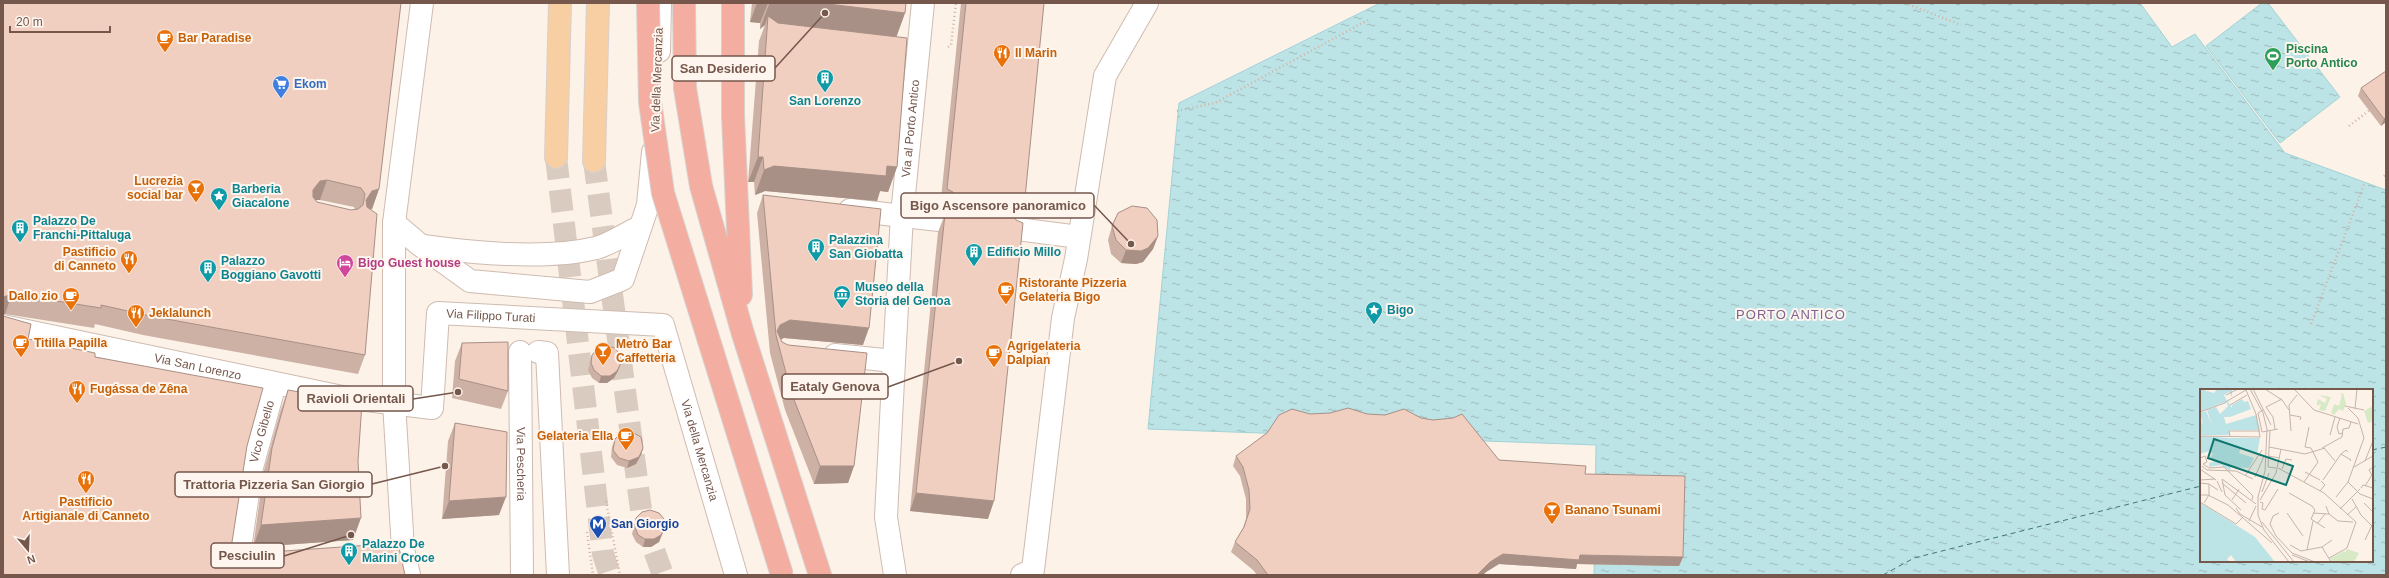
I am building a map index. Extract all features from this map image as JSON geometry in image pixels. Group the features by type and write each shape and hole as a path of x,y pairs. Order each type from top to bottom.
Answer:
{"highway":[{"path":"648,3 650,102 663,193 782,575"},
{"path":"684,3 685,88 701,186 743,334 820,575"},
{"path":"733,3 733,116 743,334"}],"main road":[{"path":"556,157 560,3"},
{"path":"594,161 598,3"}],"street":[{"path":"409,575 393,549 394,223 422,3"},
{"name":"Via della Mercanzia","path":"640,226 648,205 658,120 660,3"},
{"name":"Via al Porto Antico","path":"895,575 886,517 902,215 923,3"},
{"path":"1022,575 1033,570 1063,318 1079,237 1105,76 1147,3"},
{"path":"895,50 918,53"},
{"path":"833,209 939,220"},
{"path":"371,221 394,223 420,246 470,281 590,292 623,278 640,226"},
{"path":"420,246 468,252 546,254 597,248 640,226"},
{"path":"1017,229 1079,237"},
{"name":"Via Filippo Turati","path":"394,403 432,408 438,313 663,325"},
{"name":"Via della Mercanzia","path":"663,325 736,575"},
{"name":"Via San Lorenzo","path":"3,326 275,384 342,397 394,403"},
{"name":"Via Pescheria","path":"522,575 529,352 547,352 558,575"},
{"path":"815,353 894,361"},
{"name":"Vico Gibello","path":"236,568 252,467 275,384"},
{"path":"236,568 259,559"}],"path":[{"path":"1905,3 1961,25"},
{"path":"1177,111 1215,103 1368,20"},
{"path":"2350,126 2374,107"},
{"path":"2311,324 2365,182"},
{"path":"606,501 620,575"},
{"path":"585,524 593,575"}],"water":[{"path":"1380,3 2140,3 2172,47 2195,34 2285,153 2386,190 2386,575 1594,575 1596,445 1148,429 1179,103"},
{"name":"Piscina Porto Antico","path":"2262,3 2268,3 2340,97 2280,143 2206,46"}],"building":[{"path":"3,3 401,3 379,189 372,191 366,200 367,207 377,214 365,355 150,316 101,305 101,308 12,294 3,297","holes":["327,180 361,188 365,194 363,205 358,209 351,210 317,202 313,197 313,190 320,181"]},
{"path":"819,3 906,3 905,13"},
{"name":"Edificio Millo","path":"966,3 1044,3 1025,198 1014,203 1011,210 1016,220 1023,223 994,501 916,493 945,214 956,209 958,203 953,192 947,189"},
{"name":"San Lorenzo","path":"768,16 778,23 907,38 897,167 887,166 886,176 774,166 764,170 763,157 758,157"},
{"path":"2386,71 2386,117 2384,119 2361,88"},
{"path":"763,195 881,209 869,328 790,320 780,325 777,331 782,342 788,345 867,353 854,466 820,466 791,392 776,335"},
{"path":"1132,206 1147,208 1157,220 1158,236 1148,248 1141,251 1126,250 1116,240 1112,226 1118,213"},
{"path":"3,316 31,324 28,339 95,353 95,357 263,388 247,446 232,542 232,561 242,568 253,564 256,553 398,543 405,575 3,575"},
{"path":"508,342 508,391 459,379 462,343"},
{"name":"Metrò Bar Caffetteria","path":"606,346 615,348 620,355 621,363 617,371 610,376 601,376 594,370 591,363 592,355 598,348"},
{"path":"288,390 362,403 358,461 361,518 261,525 272,448"},
{"path":"1348,408 1367,414 1385,415 1404,409 1421,418 1433,420 1453,418 1462,414 1499,460 1586,466 1585,474 1685,476 1683,557 1580,555 1579,560 1503,554 1490,562 1477,575 1268,575 1257,560 1235,542 1244,527 1250,509 1249,490 1243,467 1236,456 1267,433 1279,415 1292,409 1310,414 1330,413"},
{"path":"455,423 507,432 506,497 449,501"},
{"name":"Gelateria Ella","path":"622,432 632,432 641,437 643,448 639,457 629,461 619,458 613,450 615,439"},
{"path":"650,510 659,513 664,519 665,527 661,535 654,539 645,539 638,535 635,527 636,518 642,512"}],"ferry route":[{"path":"2373,450 2386,447"},
{"path":"1883,575 1914,558 2200,486"}],"tunnel":[{"path":"556,157 603,554 610,575"},
{"path":"594,161 642,517 663,575"}],"place":[{"name":"San Desiderio","path":"825,13"},
{"name":"Bar Paradise","path":"165,53"},
{"name":"Il Marin","path":"1002,68"},
{"name":"Piscina Porto Antico","path":"2273,71"},
{"name":"San Lorenzo","path":"825,93"},
{"name":"Ekom","path":"281,99"},
{"name":"Lucrezia social bar","path":"196,203"},
{"name":"Barberia Giacalone","path":"219,211"},
{"name":"Palazzo De Franchi-Pittaluga","path":"20,243"},
{"name":"Bigo Ascensore panoramico","path":"1131,244"},
{"name":"Palazzina San Giobatta","path":"816,262"},
{"name":"Edificio Millo","path":"974,267"},
{"name":"Pastificio di Canneto","path":"129,274"},
{"name":"Bigo Guest house","path":"345,278"},
{"name":"Palazzo Boggiano Gavotti","path":"208,283"},
{"name":"Ristorante Pizzeria Gelateria Bigo","path":"1006,305"},
{"name":"Museo della Storia del Genoa","path":"842,309"},
{"name":"Dallo zio","path":"71,311"},
{"name":"Bigo","path":"1374,325"},
{"name":"Jeklalunch","path":"136,328"},
{"name":"Titilla Papilla","path":"21,358"},
{"name":"Eataly Genova","path":"959,361"},
{"name":"Metrò Bar Caffetteria","path":"603,366"},
{"name":"Agrigelateria Dalpian","path":"994,368"},
{"name":"Ravioli Orientali","path":"458,392"},
{"name":"Fugássa de Zêna","path":"77,404"},
{"name":"Gelateria Ella","path":"626,451"},
{"name":"Trattoria Pizzeria San Giorgio","path":"445,466"},
{"name":"Pastificio Artigianale di Canneto","path":"86,494"},
{"name":"Banano Tsunami","path":"1552,525"},
{"name":"Pesciulin","path":"351,535"},
{"name":"San Giorgio","path":"598,539"},
{"name":"Palazzo De Marini Croce","path":"349,566"}],"district":[{"name":"PORTO ANTICO","path":"1791,314"}]}
